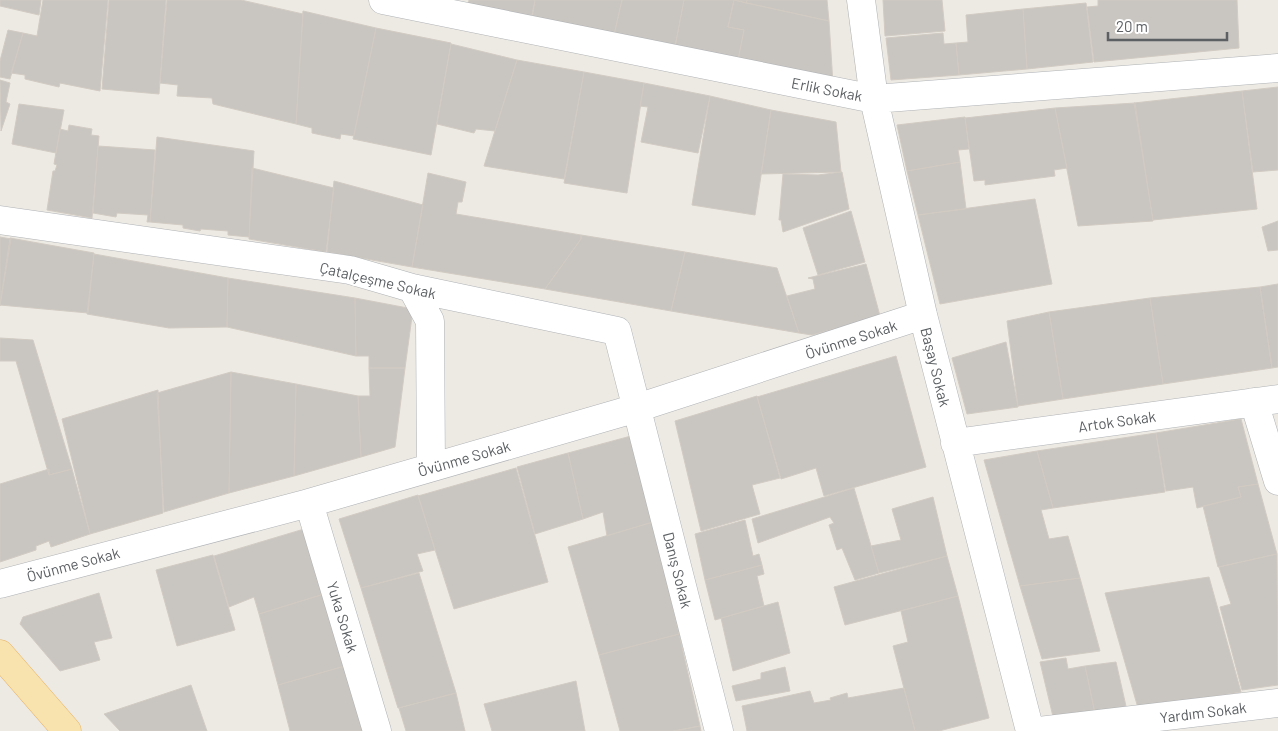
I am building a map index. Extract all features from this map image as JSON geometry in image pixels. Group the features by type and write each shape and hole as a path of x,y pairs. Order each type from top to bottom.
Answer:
{"main road":[{"path":"0,654 67,731"}],"street":[{"name":"Erlik Sokak","path":"384,0 874,99 1278,68"},
{"name":"Başay Sokak","path":"861,0 874,99 923,316 1030,731"},
{"name":"Çatalçeşme Sokak","path":"0,220 350,270 412,288 616,331 636,408"},
{"path":"412,288 430,321 432,467"},
{"name":"Övünme Sokak","path":"0,584 309,503 636,408 923,316"},
{"path":"1266,400 1278,481"},
{"name":"Artok Sokak","path":"955,443 1266,400"},
{"name":"Danış Sokak","path":"636,408 719,731"},
{"name":"Yuka Sokak","path":"309,503 377,731"},
{"name":"Yardım Sokak","path":"1039,731 1278,703"}],"building":[{"path":"0,0 41,0 39,15 0,6"},
{"path":"43,0 108,0 100,91 60,83 59,87 25,79 25,75 11,73 23,33 37,36"},
{"path":"109,0 166,0 159,94 102,89"},
{"path":"167,0 241,0 303,14 296,124 213,104 212,98 177,96 178,85 160,83"},
{"path":"469,0 535,0 530,24 467,11"},
{"path":"535,0 622,0 614,35 532,19"},
{"path":"622,0 684,0 674,52 614,35"},
{"path":"684,0 734,0 728,27 744,30 737,65 674,52"},
{"path":"734,0 747,0 746,3"},
{"path":"734,0 829,21 833,84 737,65 744,30 728,27"},
{"path":"747,0 827,0 829,21 746,3"},
{"path":"883,0 942,0 945,31 885,36"},
{"path":"1098,0 1237,0 1239,48 1094,62 1087,7 1098,6"},
{"path":"1086,3 1093,62 1027,69 1023,9"},
{"path":"1023,9 1027,69 959,75 956,43 968,42 966,15"},
{"path":"303,11 376,28 354,136 341,134 340,139 312,133 312,128 296,124"},
{"path":"376,28 451,43 431,155 353,139"},
{"path":"8,30 23,33 10,79 0,77 0,61"},
{"path":"943,33 944,44 956,43 959,75 891,80 886,38"},
{"path":"451,44 517,60 495,131 476,129 474,133 437,124"},
{"path":"517,60 584,72 564,179 484,166"},
{"path":"584,72 644,83 627,193 564,183"},
{"path":"0,80 10,83 6,102 10,104 1,131"},
{"path":"644,83 710,96 698,153 641,142 648,107 640,106"},
{"path":"1278,87 1278,170 1253,172 1242,91"},
{"path":"1242,91 1257,209 1153,220 1134,103"},
{"path":"710,96 771,110 755,215 692,205"},
{"path":"1135,103 1153,221 1078,226 1055,108"},
{"path":"19,104 64,110 56,153 12,144"},
{"path":"1055,108 1067,168 1054,170 1055,176 985,185 985,180 974,181 965,118"},
{"path":"771,110 836,122 841,172 761,174"},
{"path":"965,117 969,149 958,150 960,162 907,171 897,125"},
{"path":"69,125 92,129 91,135 99,136 92,218 47,210 53,171 55,171 57,165 54,164 60,129 68,131"},
{"path":"157,137 254,151 249,237 228,235 228,231 201,229 200,231 183,228 183,225 150,222"},
{"path":"98,146 155,150 150,222 147,222 148,215 117,213 116,217 93,213"},
{"path":"960,162 966,209 918,215 907,171"},
{"path":"252,168 334,188 326,252 249,239"},
{"path":"842,172 849,209 783,232 781,220 779,220 783,174 818,175"},
{"path":"428,173 466,182 462,202 458,202 456,214 581,235 581,239 545,289 412,267"},
{"path":"334,181 423,205 412,267 327,252"},
{"path":"1035,199 1052,284 940,304 918,215"},
{"path":"851,211 865,262 818,275 803,228"},
{"path":"1278,221 1278,250 1268,251 1262,227"},
{"path":"581,235 685,252 671,311 545,289 581,239"},
{"path":"0,237 11,239 0,306"},
{"path":"10,238 94,253 88,313 0,305"},
{"path":"685,252 777,268 799,333 671,311"},
{"path":"94,254 228,278 227,327 169,328 87,314"},
{"path":"866,264 880,316 812,335 799,333 787,296 815,289 813,279 808,278"},
{"path":"228,278 355,298 356,356 227,327"},
{"path":"1278,284 1278,367 1272,368 1260,287"},
{"path":"1260,287 1272,368 1163,384 1150,298"},
{"path":"355,298 413,309 405,368 369,368 369,356 356,356"},
{"path":"1150,298 1163,384 1063,399 1049,312"},
{"path":"1049,312 1063,399 1018,406 1007,321"},
{"path":"0,338 33,340 72,469 49,475 16,361 0,361"},
{"path":"1006,342 1018,407 967,414 952,358"},
{"path":"896,356 926,467 824,496 816,468 781,479 757,397"},
{"path":"369,368 405,368 395,447 361,457 358,396 370,396"},
{"path":"231,372 296,384 294,476 229,493"},
{"path":"231,372 229,493 164,512 157,393"},
{"path":"296,384 358,396 361,457 294,476"},
{"path":"158,390 163,513 90,534 62,419"},
{"path":"757,396 780,478 752,485 760,514 701,531 675,421"},
{"path":"1241,419 1258,484 1238,487 1241,497 1197,508 1193,487 1166,491 1156,433"},
{"path":"1156,433 1165,492 1053,508 1037,451"},
{"path":"631,436 653,522 607,536 603,512 583,519 568,453"},
{"path":"1037,451 1053,508 1041,510 1049,539 1068,536 1080,578 1020,586 984,460"},
{"path":"568,453 583,519 535,534 517,467"},
{"path":"516,468 548,582 454,609 418,496"},
{"path":"49,469 49,475 72,469 90,534 51,547 49,541 36,546 36,550 0,562 0,484"},
{"path":"1258,484 1277,554 1218,567 1203,506 1241,497 1238,487"},
{"path":"854,488 879,573 855,580 842,548 837,550 829,525 834,523 830,517 758,543 752,519"},
{"path":"418,495 435,550 417,554 423,571 361,588 339,519"},
{"path":"933,497 947,556 879,573 871,546 901,540 892,509"},
{"path":"745,520 753,556 759,554 762,565 705,580 695,534"},
{"path":"653,522 679,634 599,655 568,547"},
{"path":"304,529 324,594 259,614 254,597 229,607 214,556"},
{"path":"1277,554 1278,685 1242,690 1220,607 1231,604 1219,567"},
{"path":"213,555 235,630 177,646 156,570"},
{"path":"947,556 958,596 845,625 834,587"},
{"path":"762,565 764,574 757,576 764,606 715,620 705,580"},
{"path":"419,573 456,693 398,708 361,588"},
{"path":"1209,577 1241,692 1138,708 1105,593"},
{"path":"1080,578 1100,651 1042,659 1020,586"},
{"path":"99,593 112,638 94,642 100,660 60,671 20,624 23,617"},
{"path":"324,594 345,666 278,685 259,614"},
{"path":"958,596 989,718 939,731 915,731 893,646 908,642 901,611"},
{"path":"778,602 790,653 733,671 721,618"},
{"path":"679,634 700,726 673,731 620,731 599,655"},
{"path":"1066,658 1068,669 1085,666 1096,718 1055,725 1040,662"},
{"path":"1116,662 1128,715 1096,718 1085,666"},
{"path":"345,666 363,731 290,731 278,685"},
{"path":"785,667 790,691 736,701 732,686 761,679 761,673"},
{"path":"576,681 585,731 492,731 484,704"},
{"path":"191,685 207,731 120,731 104,714"},
{"path":"904,688 915,731 747,731 742,706 810,691 814,703 831,700 830,698 847,693 848,698"},
{"path":"456,693 465,731 406,731 399,708"},
{"path":"700,726 701,731 675,731"}]}
